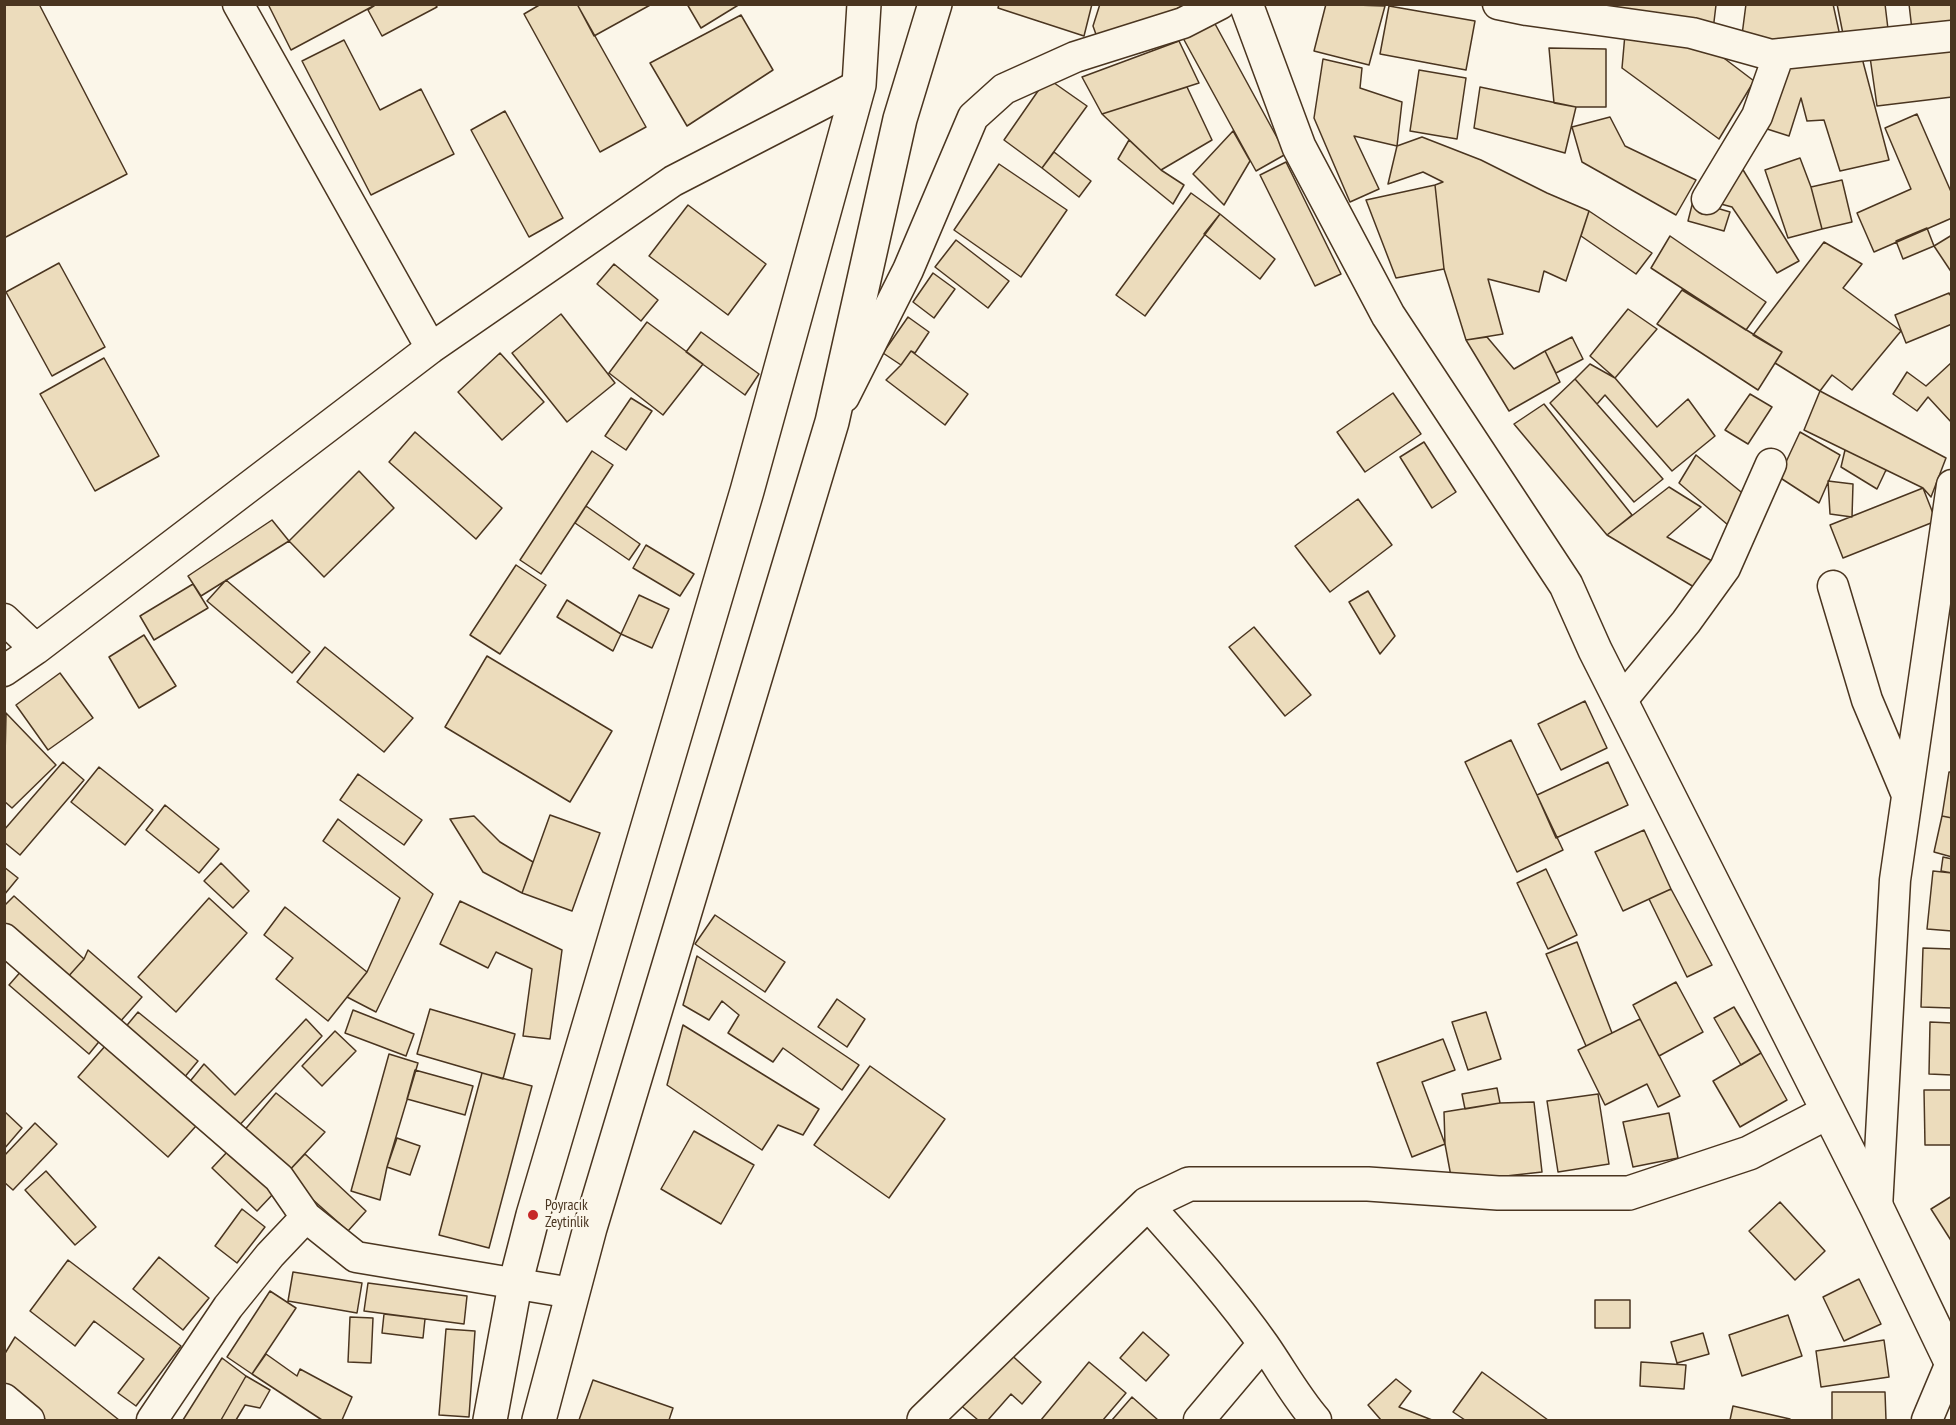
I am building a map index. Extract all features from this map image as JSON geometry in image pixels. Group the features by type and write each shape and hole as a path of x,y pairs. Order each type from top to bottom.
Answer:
{"main road":[{"path":"490,1420 515,1284 533,1215 747,491 859,85 864,4"},
{"path":"539,1420 572,1293 832,422 900,119 935,4"},
{"path":"1246,4 1299,147 1388,315 1566,585 1595,650 1878,1208 1951,1365"},
{"path":"924,1420 1147,1204 1189,1184 1368,1184 1498,1193 1629,1193 1749,1153 1828,1112"}],"street":[{"path":"238,4 431,348"},
{"path":"832,422 908,270 973,117 1004,89 1075,57 1183,23 1220,4"},
{"path":"1498,4 1692,33 1771,55 1952,36"},
{"path":"1707,199 1757,116 1779,54"},
{"path":"4,671 431,348 673,181 859,85"},
{"path":"1621,701 1686,622 1725,568 1771,464"},
{"path":"1878,1208 1895,880 1907,795 1945,596 1952,485"},
{"path":"1833,586 1867,700 1907,795"},
{"path":"4,619 36,649"},
{"path":"4,939 279,1178 306,1217 356,1257 572,1293"},
{"path":"1147,1204 1189,1250 1263,1344 1302,1404 1317,1420"},
{"path":"152,1420 228,1306 270,1255 306,1217"},
{"path":"1199,1420 1263,1344"},
{"path":"1927,1420 1951,1365"},
{"path":"4,1399 29,1420"}],"building":[{"path":"4,4 39,4 127,174 4,238"},
{"path":"268,4 377,4 291,50"},
{"path":"377,4 435,4 437,7 382,36 368,10"},
{"path":"541,4 577,4 646,127 600,152 524,14"},
{"path":"577,4 652,4 594,36"},
{"path":"687,4 740,4 701,28"},
{"path":"999,4 1092,4 1084,36 998,8"},
{"path":"1100,4 1189,4 1098,40 1093,26"},
{"path":"1326,4 1385,6 1369,65 1314,51"},
{"path":"1602,4 1716,5 1713,30 1601,11"},
{"path":"1746,4 1833,4 1840,36 1772,47 1742,35"},
{"path":"1837,4 1885,4 1888,29 1843,34"},
{"path":"1909,4 1952,4 1952,26 1912,30"},
{"path":"1389,6 1475,21 1466,70 1380,54"},
{"path":"741,15 773,70 687,126 650,63"},
{"path":"1214,22 1286,154 1256,171 1183,38"},
{"path":"1625,34 1708,46 1754,81 1719,139 1622,68"},
{"path":"344,40 380,110 421,89 454,154 371,195 302,61"},
{"path":"1179,41 1199,83 1102,114 1082,77"},
{"path":"1952,47 1952,97 1877,106 1870,57"},
{"path":"1549,48 1606,49 1606,107 1576,107 1554,103"},
{"path":"1862,58 1889,160 1840,171 1824,120 1807,121 1801,98 1789,136 1764,128 1787,63"},
{"path":"1323,59 1362,68 1360,88 1402,102 1397,146 1354,136 1379,189 1350,202 1314,118"},
{"path":"1419,70 1466,78 1457,139 1410,131"},
{"path":"1047,78 1087,106 1042,168 1004,140"},
{"path":"1187,87 1212,140 1161,170 1102,114"},
{"path":"1480,87 1576,107 1565,153 1474,128"},
{"path":"505,111 563,218 529,237 471,130"},
{"path":"1917,114 1952,194 1952,218 1874,252 1857,213 1911,189 1885,128"},
{"path":"1610,117 1625,146 1696,180 1676,215 1582,162 1572,127"},
{"path":"1233,131 1250,161 1224,205 1193,174"},
{"path":"1422,137 1481,160 1589,211 1566,281 1544,271 1539,292 1488,279 1503,334 1466,340 1444,269 1435,185 1443,182 1423,172 1388,184 1397,146"},
{"path":"1129,140 1161,170 1184,185 1173,204 1118,159"},
{"path":"1054,152 1091,181 1079,197 1042,168"},
{"path":"1800,158 1811,187 1822,229 1788,238 1765,170"},
{"path":"1737,160 1799,261 1777,273 1732,207 1717,203"},
{"path":"1286,162 1341,274 1315,286 1260,175"},
{"path":"999,164 1067,210 1021,277 954,230"},
{"path":"1842,180 1852,222 1822,229 1811,187"},
{"path":"1435,185 1444,269 1396,278 1366,200"},
{"path":"1191,193 1220,214 1145,316 1116,295"},
{"path":"1693,201 1730,212 1724,231 1688,221"},
{"path":"688,205 766,264 728,315 649,256"},
{"path":"1589,211 1652,253 1636,274 1581,236"},
{"path":"1220,214 1275,259 1260,279 1204,234"},
{"path":"1927,228 1934,246 1903,259 1896,241"},
{"path":"1952,235 1952,273 1934,246"},
{"path":"1670,236 1766,302 1746,330 1651,268"},
{"path":"956,240 1009,281 988,308 935,267"},
{"path":"1824,242 1862,264 1843,288 1901,331 1852,390 1832,375 1820,391 1775,363 1782,352 1753,335"},
{"path":"59,263 105,347 52,376 6,292"},
{"path":"614,264 658,300 641,321 597,284"},
{"path":"933,273 955,289 934,318 913,302"},
{"path":"1682,290 1782,352 1758,390 1657,324"},
{"path":"1949,293 1952,298 1952,324 1906,343 1895,315"},
{"path":"1628,309 1657,329 1615,378 1590,356"},
{"path":"561,314 615,383 567,422 512,353"},
{"path":"908,317 929,332 915,353 911,351 901,365 883,353"},
{"path":"647,322 703,364 663,415 609,373"},
{"path":"701,332 759,374 745,395 686,352"},
{"path":"1487,337 1514,369 1545,351 1560,382 1509,411 1466,340"},
{"path":"1572,337 1583,359 1556,373 1545,351"},
{"path":"911,351 968,394 945,425 886,380"},
{"path":"500,353 544,402 502,440 458,392"},
{"path":"104,358 159,456 95,491 40,394"},
{"path":"1952,362 1952,423 1928,397 1917,411 1893,394 1907,372 1926,386"},
{"path":"1590,364 1615,378 1657,427 1688,399 1715,436 1672,471 1605,395 1597,404 1575,379"},
{"path":"1575,379 1663,479 1634,502 1550,403"},
{"path":"1820,391 1946,458 1931,497 1923,488 1804,430"},
{"path":"1393,393 1421,434 1365,472 1337,432"},
{"path":"1750,394 1772,407 1748,444 1725,430"},
{"path":"631,398 652,411 626,450 605,436"},
{"path":"1544,404 1632,515 1607,535 1514,424"},
{"path":"415,432 502,508 476,539 389,462"},
{"path":"1800,432 1840,455 1819,503 1779,477"},
{"path":"1424,442 1456,492 1432,508 1400,457"},
{"path":"1845,450 1886,470 1877,489 1841,467"},
{"path":"592,451 613,465 541,574 520,560"},
{"path":"1696,455 1746,496 1728,525 1679,483"},
{"path":"359,471 394,508 324,577 289,541"},
{"path":"1828,481 1853,484 1852,517 1830,514"},
{"path":"1669,487 1701,507 1667,537 1714,562 1699,590 1607,535"},
{"path":"1923,488 1936,521 1843,558 1830,525"},
{"path":"1358,499 1392,545 1330,592 1295,546"},
{"path":"586,506 640,544 629,560 575,523"},
{"path":"272,520 289,541 201,596 188,576"},
{"path":"646,545 694,574 680,596 633,568"},
{"path":"516,565 546,585 500,654 470,635"},
{"path":"226,580 310,652 292,673 207,601"},
{"path":"193,584 208,608 154,640 140,616"},
{"path":"1368,591 1395,636 1380,654 1349,602"},
{"path":"639,595 669,609 652,648 621,634"},
{"path":"567,600 621,634 613,651 557,617"},
{"path":"1254,627 1311,695 1285,716 1229,647"},
{"path":"144,635 176,686 139,708 109,657"},
{"path":"325,647 413,718 384,752 297,682"},
{"path":"487,656 612,731 570,802 445,727"},
{"path":"60,673 93,718 48,750 16,705"},
{"path":"1585,701 1607,748 1561,770 1538,724"},
{"path":"6,713 56,765 12,808 4,801"},
{"path":"1511,740 1563,850 1517,872 1465,762"},
{"path":"63,762 84,780 20,855 4,842 4,830"},
{"path":"1608,762 1628,805 1556,838 1537,795"},
{"path":"99,767 153,810 125,845 71,802"},
{"path":"1949,772 1952,772 1952,818 1942,816"},
{"path":"358,774 422,820 404,845 340,800"},
{"path":"165,805 219,849 199,873 146,830"},
{"path":"550,815 600,833 572,911 522,893"},
{"path":"474,816 500,842 533,862 522,893 483,872 450,819"},
{"path":"1942,816 1952,818 1952,857 1934,852"},
{"path":"338,819 433,894 376,1012 347,997 367,972 400,898 323,841"},
{"path":"1644,830 1671,889 1623,911 1595,852"},
{"path":"1943,857 1952,859 1952,873 1941,871"},
{"path":"221,863 249,891 233,908 204,881"},
{"path":"4,867 18,878 4,895"},
{"path":"1546,869 1577,935 1548,949 1517,883"},
{"path":"1933,871 1952,873 1952,931 1927,929"},
{"path":"1671,889 1712,965 1687,977 1649,899"},
{"path":"14,896 84,959 66,979 4,923 4,906"},
{"path":"209,898 247,933 176,1012 138,977"},
{"path":"460,901 562,950 550,1039 523,1036 532,969 496,952 488,968 440,944"},
{"path":"285,907 367,972 328,1021 276,979 293,958 264,935"},
{"path":"715,915 785,962 765,992 695,944"},
{"path":"1577,942 1612,1033 1586,1046 1546,954"},
{"path":"1923,948 1952,949 1952,1008 1921,1007"},
{"path":"88,950 142,997 119,1023 66,979 84,959"},
{"path":"697,956 859,1065 842,1090 783,1048 773,1062 728,1033 739,1015 722,1001 709,1020 683,1005"},
{"path":"23,969 102,1038 89,1054 9,985"},
{"path":"1676,982 1703,1032 1659,1056 1633,1005"},
{"path":"837,999 865,1019 847,1047 818,1027"},
{"path":"1734,1007 1761,1053 1741,1065 1714,1018"},
{"path":"430,1009 515,1034 503,1079 417,1054"},
{"path":"353,1010 414,1034 406,1056 345,1033"},
{"path":"138,1012 198,1061 183,1079 123,1030"},
{"path":"1486,1012 1501,1059 1468,1070 1452,1022"},
{"path":"306,1019 322,1036 235,1130 187,1085 204,1064 235,1095"},
{"path":"1640,1019 1680,1096 1658,1107 1647,1084 1605,1105 1578,1050"},
{"path":"1930,1022 1952,1023 1952,1075 1929,1074"},
{"path":"683,1025 819,1109 803,1135 778,1125 762,1150 667,1085"},
{"path":"335,1031 356,1051 322,1086 302,1066"},
{"path":"1443,1039 1455,1070 1422,1082 1445,1144 1412,1157 1377,1063"},
{"path":"106,1045 196,1126 168,1157 78,1077"},
{"path":"1761,1053 1787,1100 1740,1127 1713,1081"},
{"path":"389,1054 418,1063 387,1167 380,1200 351,1191"},
{"path":"870,1066 945,1119 889,1198 814,1145"},
{"path":"415,1070 473,1086 465,1115 407,1099"},
{"path":"482,1073 532,1086 489,1248 439,1235"},
{"path":"1497,1088 1500,1103 1465,1109 1462,1094"},
{"path":"1924,1090 1952,1090 1952,1145 1925,1145"},
{"path":"276,1093 325,1132 285,1175 242,1133"},
{"path":"1598,1094 1609,1164 1558,1172 1547,1101"},
{"path":"1534,1102 1542,1172 1452,1182 1445,1144 1444,1112 1500,1103"},
{"path":"4,1111 22,1128 4,1149"},
{"path":"1669,1113 1678,1158 1633,1167 1623,1122"},
{"path":"35,1123 57,1144 13,1190 4,1182 4,1156"},
{"path":"694,1131 754,1165 721,1224 661,1189"},
{"path":"397,1138 420,1146 410,1175 387,1167"},
{"path":"229,1150 274,1193 257,1211 212,1168"},
{"path":"305,1154 366,1211 348,1231 285,1175"},
{"path":"46,1171 96,1227 75,1245 25,1190"},
{"path":"1952,1196 1952,1242 1931,1209"},
{"path":"1780,1202 1825,1251 1795,1280 1749,1231"},
{"path":"242,1209 265,1227 237,1263 215,1246"},
{"path":"159,1257 209,1298 183,1330 133,1289"},
{"path":"68,1260 181,1346 136,1406 118,1393 144,1359 94,1321 75,1346 30,1311"},
{"path":"293,1272 362,1283 357,1313 288,1301"},
{"path":"1859,1279 1881,1324 1844,1341 1823,1297"},
{"path":"368,1283 467,1296 464,1324 364,1311"},
{"path":"270,1291 296,1308 252,1374 227,1357"},
{"path":"1595,1300 1630,1300 1630,1328 1595,1328"},
{"path":"384,1314 425,1319 423,1338 382,1333"},
{"path":"1788,1315 1802,1356 1742,1376 1729,1335"},
{"path":"350,1317 373,1318 371,1363 348,1362"},
{"path":"446,1329 475,1331 469,1417 439,1415"},
{"path":"1143,1332 1169,1355 1146,1381 1120,1358"},
{"path":"1703,1333 1709,1354 1677,1363 1671,1342"},
{"path":"15,1337 119,1420 46,1420 4,1387 4,1355"},
{"path":"1884,1340 1889,1377 1821,1387 1816,1351"},
{"path":"1006,1350 1041,1382 1022,1404 1011,1394 988,1420 978,1420 958,1403"},
{"path":"266,1354 297,1376 300,1369 352,1397 342,1420 322,1420 252,1374"},
{"path":"222,1358 246,1376 221,1420 183,1420"},
{"path":"1089,1362 1126,1393 1103,1420 1041,1420"},
{"path":"1641,1362 1686,1365 1684,1389 1640,1386"},
{"path":"1482,1372 1548,1420 1465,1420 1453,1412"},
{"path":"246,1376 270,1390 260,1408 245,1405 236,1420 221,1420"},
{"path":"1396,1379 1411,1391 1399,1407 1432,1420 1381,1420 1368,1405"},
{"path":"593,1380 673,1408 669,1420 579,1420"},
{"path":"1832,1392 1885,1392 1886,1420 1832,1420"},
{"path":"1132,1397 1158,1420 1112,1420"},
{"path":"1733,1406 1790,1419 1790,1420 1730,1420"}],"place":[{"name":"Poyracık Zeytinlik","path":"533,1215"}]}
